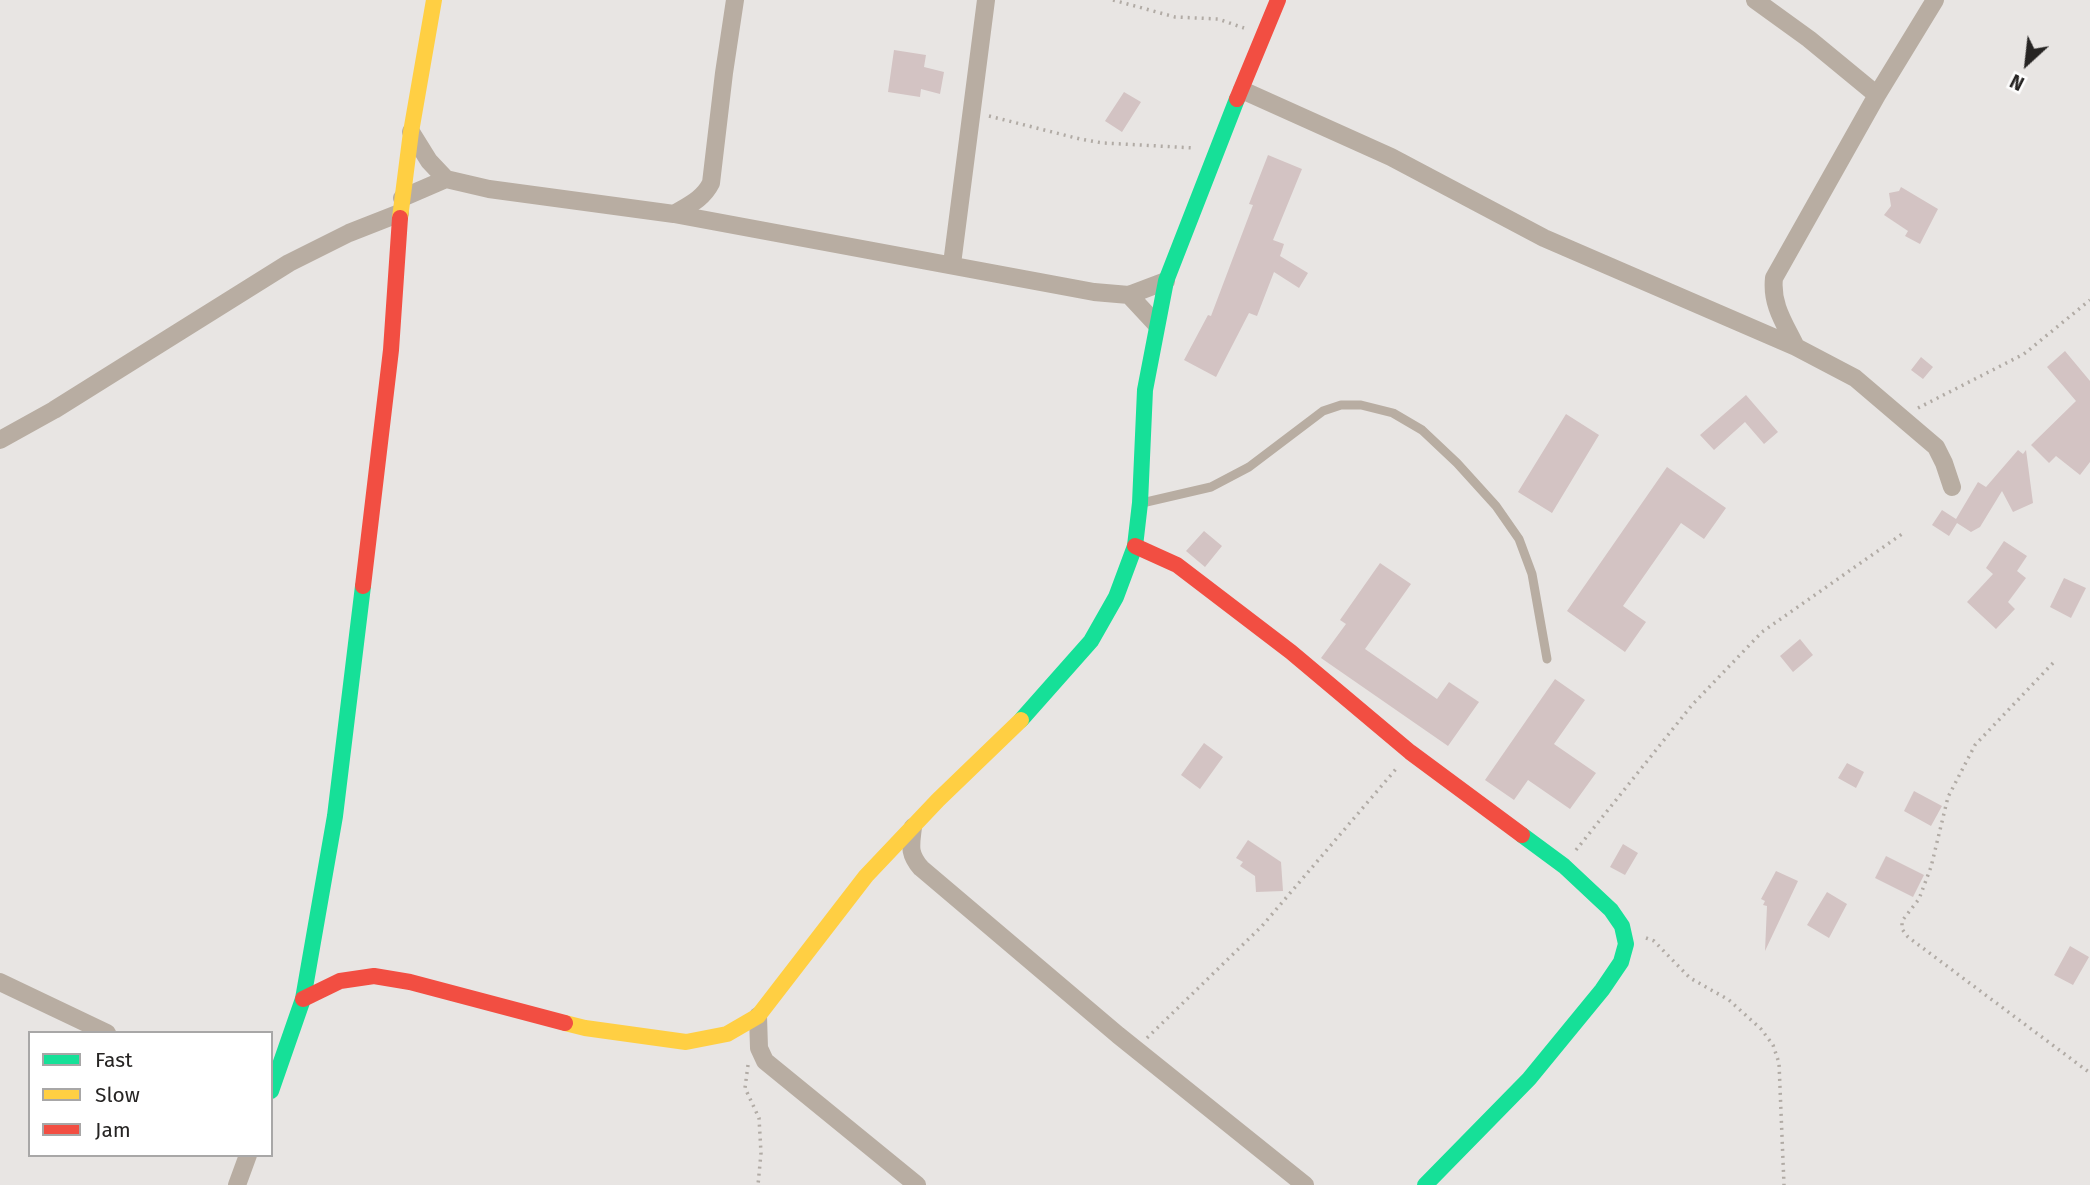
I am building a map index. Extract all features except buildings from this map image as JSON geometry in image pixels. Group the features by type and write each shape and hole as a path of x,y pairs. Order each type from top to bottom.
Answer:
{"street":[{"path":"273,1085 303,999 335,816 391,350 401,205 434,0"},
{"path":"674,214 698,200 711,183 735,0"},
{"path":"952,264 986,0"},
{"path":"303,999 340,981 374,976 410,982 585,1028 686,1042 727,1034 759,1023 866,876 1028,713 1091,641 1116,597 1135,546 1140,503 1145,390 1166,281 1278,0"},
{"path":"1755,0 1810,40 1877,95"},
{"path":"1796,347 1776,308 1774,278 1877,95 1935,0"},
{"path":"1242,90 1391,157 1544,238 1796,347 1855,378 1936,447 1952,487"},
{"path":"411,132 429,161 446,179 489,189 674,214 1094,292 1129,295 1166,281"},
{"path":"0,440 54,410 289,263 446,179"},
{"path":"1129,295 1156,324"},
{"path":"1135,546 1177,565 1291,652 1410,752 1564,866 1611,910 1622,926 1626,944 1620,962 1602,990 1529,1079 1425,1185"},
{"path":"913,827 911,850 913,858 921,868 1136,1050 1305,1185"},
{"path":"0,982 103,1031"},
{"path":"759,1023 759,1048 765,1060 917,1185"},
{"path":"237,1185 247,1157"}],"lane":[{"path":"1140,503 1211,487 1249,467 1323,411 1341,405 1362,405 1393,413 1422,430 1457,463 1496,506 1519,539 1532,574 1547,659"}],"path":[{"path":"1113,0 1175,17 1218,19 1262,35"},
{"path":"972,112 1103,143 1218,149"},
{"path":"1900,417 2024,354 2090,300"},
{"path":"1564,866 1692,705 1762,632 1902,534"},
{"path":"2053,663 1975,745 1948,797 1931,867 1919,899 1902,921 1902,929 1908,937 2090,1073"},
{"path":"1136,1050 1262,926 1410,752"},
{"path":"1622,926 1654,941 1690,978 1729,1000 1773,1045 1779,1063 1784,1185"},
{"path":"758,1185 761,1153 759,1118 748,1096 745,1081 759,1023"}],"traffic: fast":[{"path":"1021,720 1091,641 1116,597 1135,546 1140,503 1145,390 1166,281 1237,99"},
{"path":"273,1085 303,999 335,816 363,586"},
{"path":"1425,1185 1529,1079 1602,990 1621,962 1626,944 1622,926 1611,910 1564,866 1522,835"}],"traffic: slow":[{"path":"400,218 411,132 434,0"},
{"path":"565,1023 686,1042 727,1034 758,1016 866,876 938,800 1021,720"}],"traffic: jam":[{"path":"1237,99 1278,0"},
{"path":"363,586 391,350 400,218"},
{"path":"1135,546 1177,565 1291,652 1410,752 1522,835"},
{"path":"303,999 340,981 374,976 410,982 565,1023"}]}
